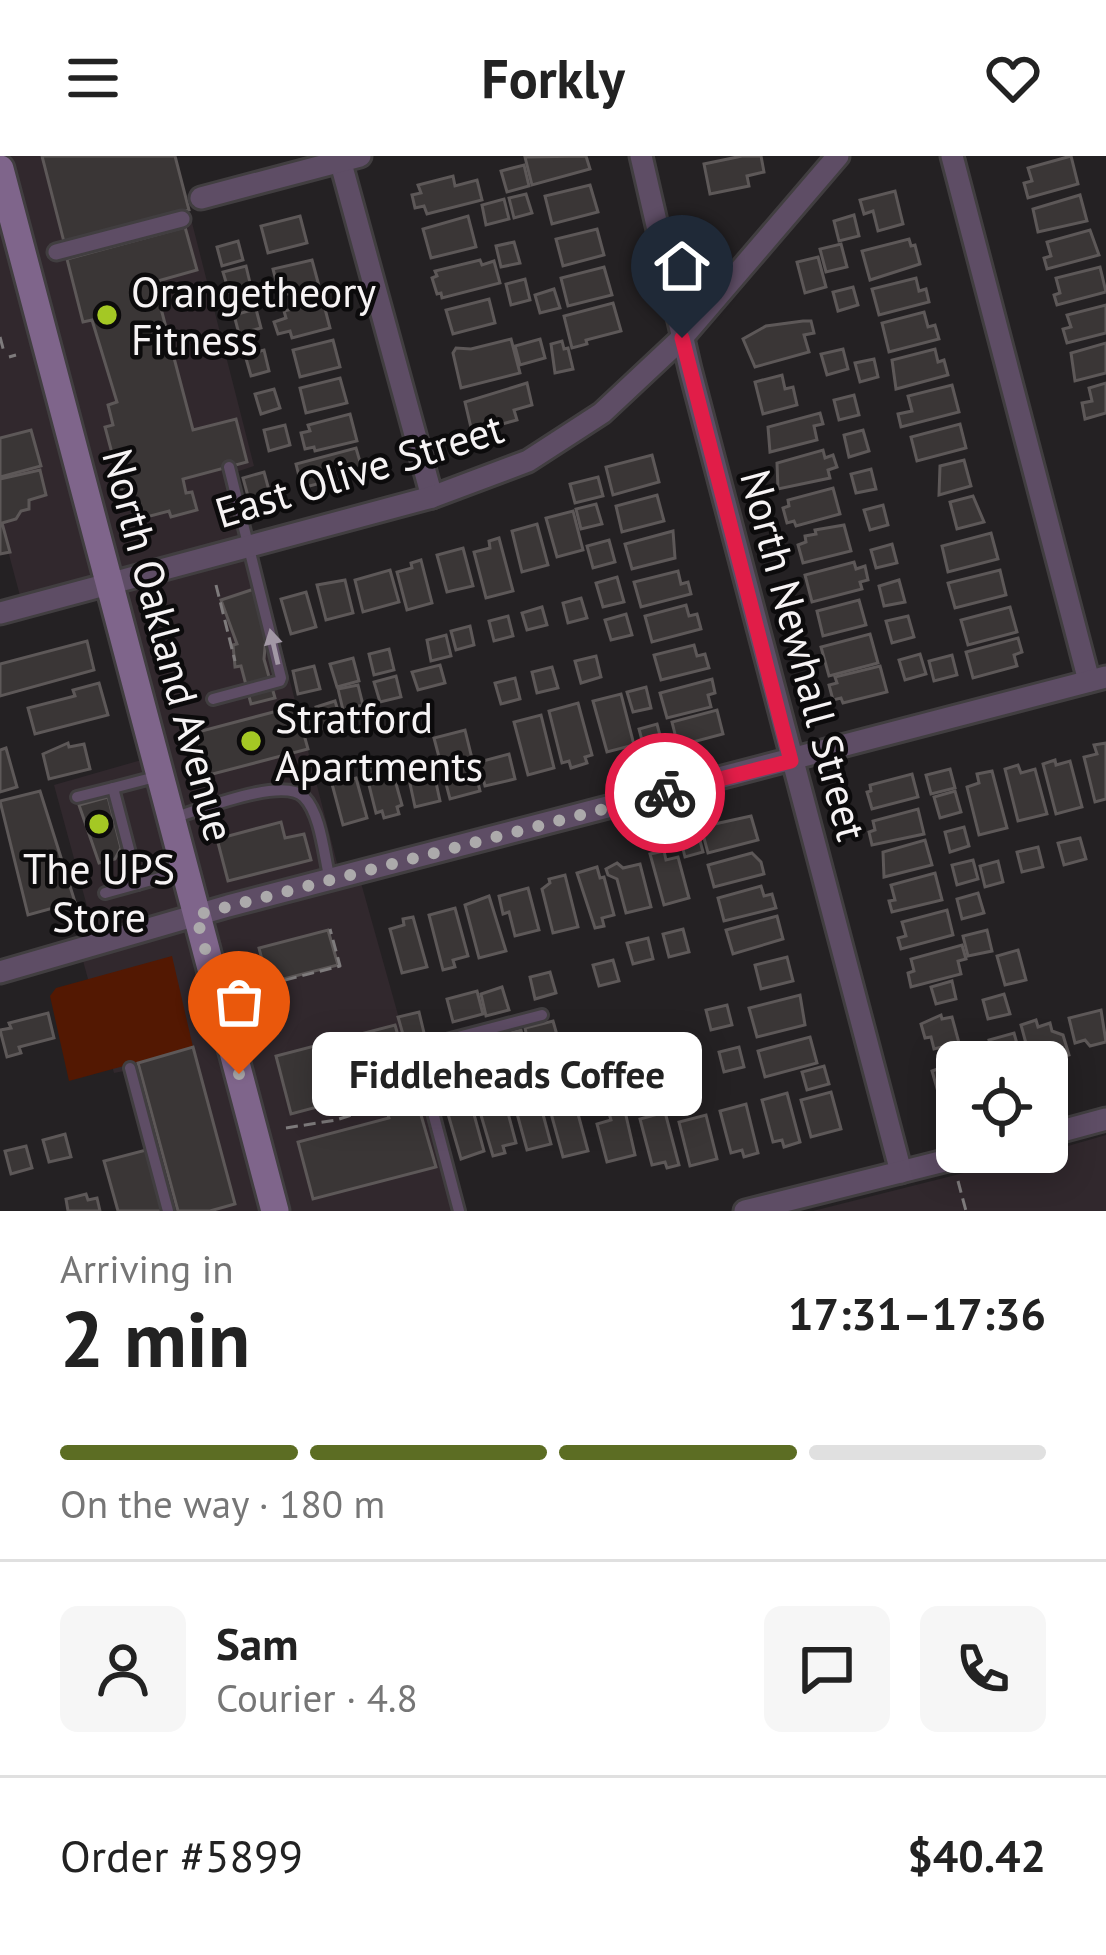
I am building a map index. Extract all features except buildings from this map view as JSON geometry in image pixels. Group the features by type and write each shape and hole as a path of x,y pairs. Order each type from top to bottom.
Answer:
{"main road":[{"name":"North Oakland Avenue","path":"0,169 10,248 108,584 275,1211"}],"street":[{"name":"North Newhall Street","path":"640,156 682,338 901,1172"},
{"name":"East Olive Street","path":"0,613 432,497 528,461 602,412 682,338 838,156"},
{"path":"0,972 196,915 1098,679 952,156"},
{"path":"202,198 346,158 432,497"},
{"path":"56,252 182,219"},
{"path":"1068,1129 1106,1119"},
{"path":"745,1211 936,1163"}],"lane":[{"path":"213,699 281,677 229,467"},
{"path":"76,797 159,776"},
{"path":"113,788 138,884"},
{"path":"170,819 278,788 296,791 307,799 313,814 330,880"},
{"path":"105,892 184,872"},
{"path":"459,1211 416,1048 542,1015"},
{"path":"130,1068 168,1211"}],"path":[{"path":"0,337 7,354 16,355"},
{"path":"216,585 235,661"},
{"path":"250,989 340,966 330,929"},
{"path":"286,1129 336,1120 385,1103"},
{"path":"958,1181 966,1211"}],"shaded area":[{"path":"0,156 175,156 254,466 236,472 337,863 341,877 358,872 453,1211 162,1211 124,1071 114,1073 80,950 97,943 54,785 152,757 108,584 23,607 0,521"},
{"path":"172,956 193,1047 69,1081 50,996 56,988"},
{"path":"1106,1135 1106,1211 813,1211 964,1173 1068,1173 1068,1146"}],"way so far":[{"path":"239,1074 196,915 665,793"}],"place":[{"name":"Orangetheory Fitness","path":"107,315"},
{"name":"Stratford Apartments","path":"251,741"},
{"name":"The UPS Store","path":"99,824"},
{"name":"Fiddleheads Coffee","path":"239,1074"}],"route":[{"path":"665,793 791,761 682,338"}]}
